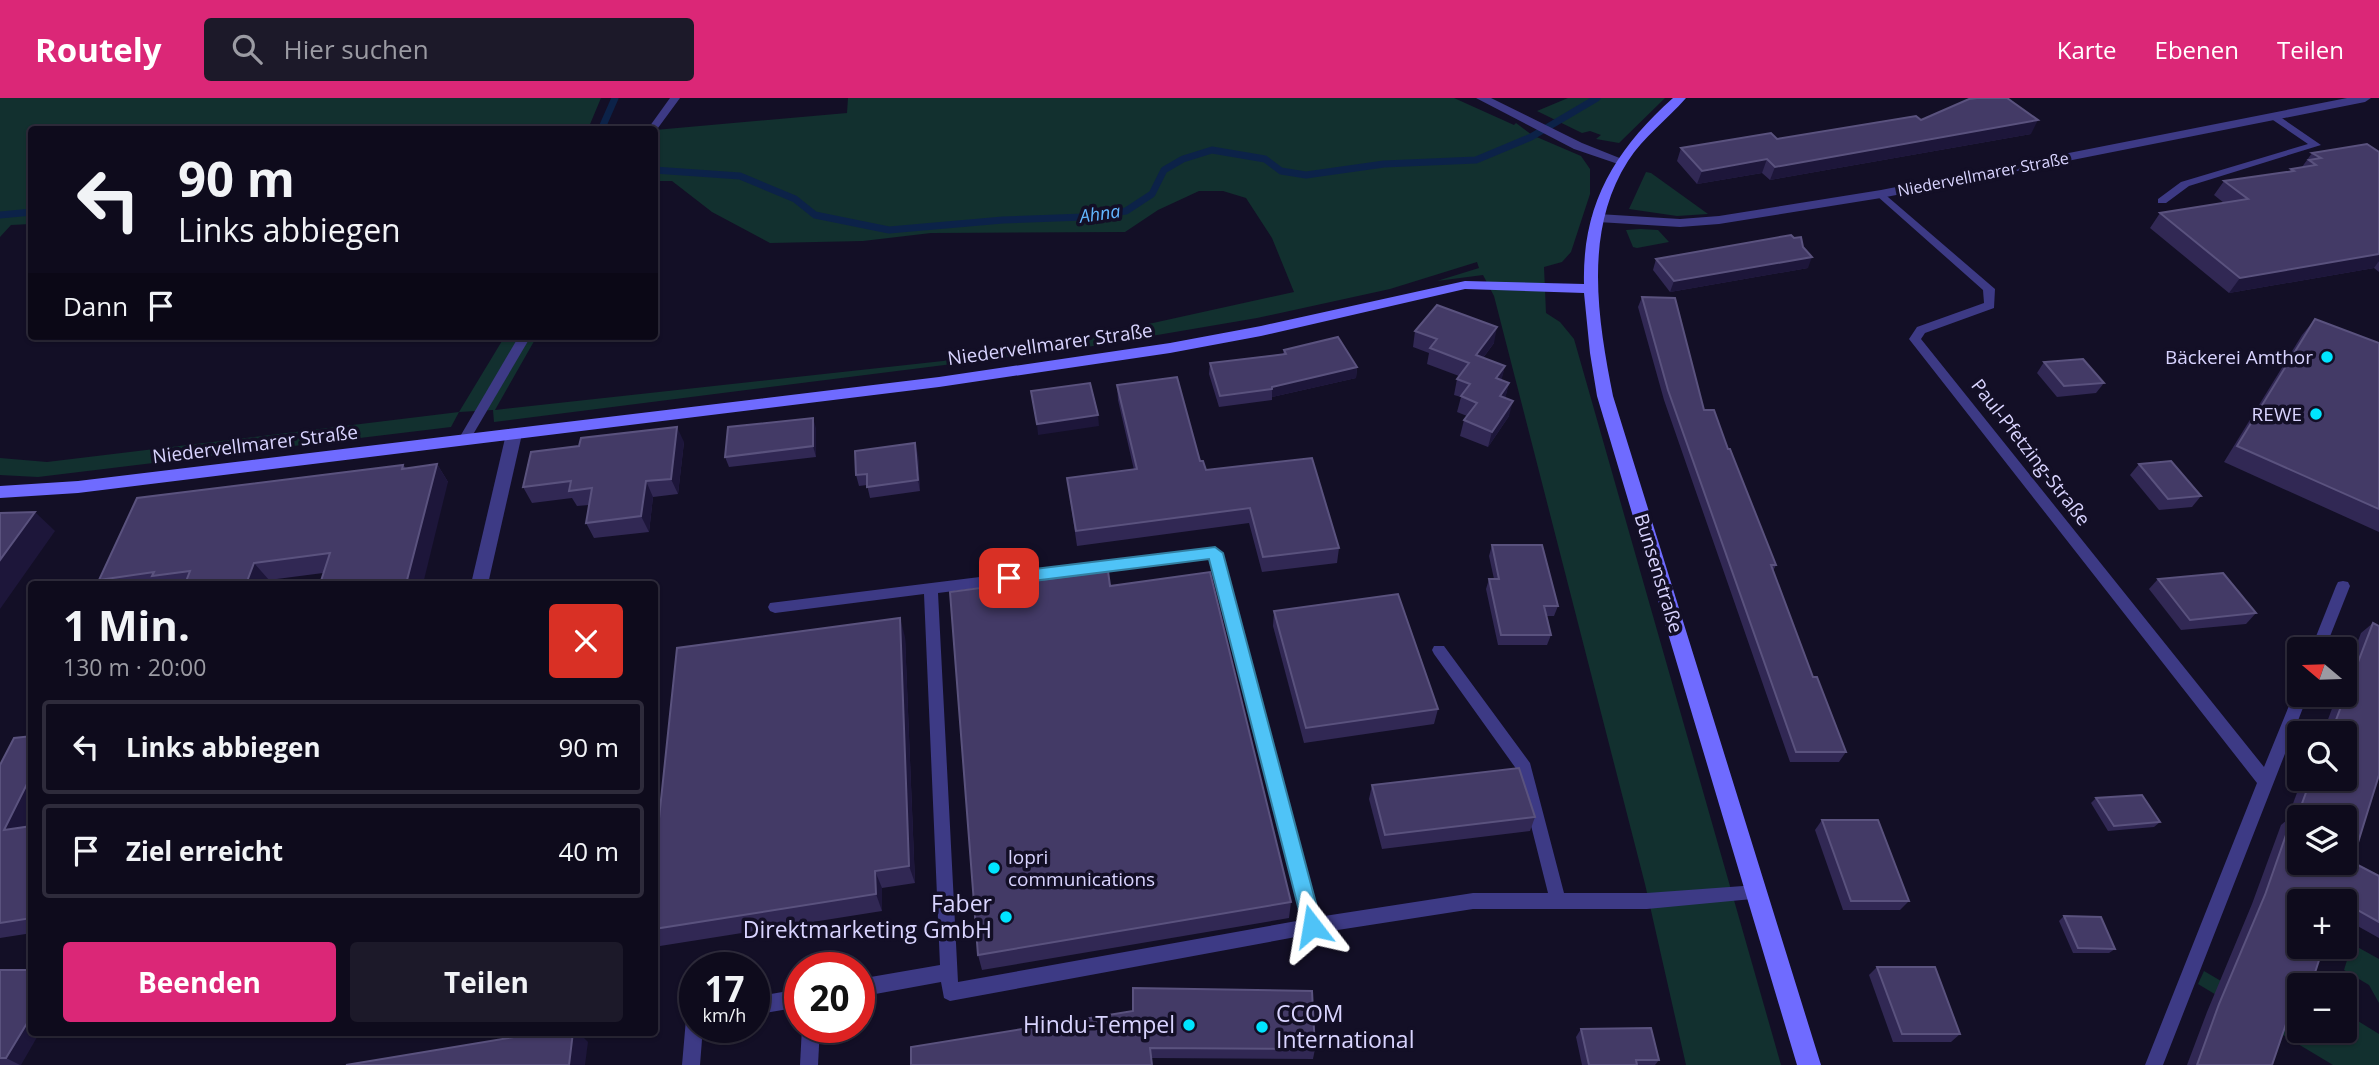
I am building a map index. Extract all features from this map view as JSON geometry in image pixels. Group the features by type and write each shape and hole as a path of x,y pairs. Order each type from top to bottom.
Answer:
{"main road":[{"name":"Bunsenstraße","path":"1680,98 1650,126 1610,181 1591,251 1589,289 1593,338 1605,396 1809,1065"},
{"name":"Niedervellmarer Straße","path":"0,492 78,487 939,382 1170,348 1261,331 1465,285 1589,289"}],"street":[{"path":"1482,98 1568,141 1622,161"},
{"name":"Niedervellmarer Straße","path":"1598,218 1693,222 1881,194 2365,98"},
{"path":"480,581 514,434"}],"lane":[{"path":"655,126 675,98"},
{"path":"2162,201 2185,184 2316,145 2273,116"},
{"name":"Paul-Pfetzing-Straße","path":"1881,194 1989,289 1990,304 1921,330 1914,339 2266,782"},
{"path":"464,440 523,340"},
{"path":"775,607 1215,553 1312,926"},
{"path":"2323,637 2343,586"},
{"path":"931,588 950,992 1312,926 1473,901 1647,901 1757,893"},
{"path":"1439,650 1524,768 1558,901"},
{"path":"2154,1065 2295,707"},
{"path":"875,985 948,972"},
{"path":"691,1065 693,1043"},
{"path":"809,1065 810,1043"}],"green space":[{"path":"0,98 601,98 589,126 28,126 28,224 11,225 0,237"},
{"path":"848,98 1454,98 1514,125 1516,123 1532,135 1581,156 1590,169 1590,194 1571,252 1562,262 1544,267 1546,313 1560,322 1574,339 1781,1065 1686,1065 1645,884 1494,296 1483,275 1437,281 1479,268 1477,262 1390,289 1257,318 1087,347 494,422 493,410 459,412 503,340 535,340 495,410 943,361 1153,323 1294,292 1272,238 1246,198 1223,191 1199,191 1158,210 1125,232 931,233 863,241 770,243 712,212 672,181 658,181 658,130 847,113"},
{"path":"1568,98 1665,98 1619,143 1596,139 1601,135 1590,131 1582,133 1537,111"},
{"path":"1646,172 1708,214 1677,216 1629,209"},
{"path":"1626,230 1658,230 1669,242 1633,247"},
{"path":"459,412 451,427 38,477 0,475 0,458 47,462"},
{"path":"2357,947 2379,959 2379,1003 2369,985 2357,978 2357,973 2344,970 2347,959 2357,959"},
{"path":"2204,971 2287,1020 2287,1037 2198,984"},
{"path":"2357,1020 2379,1034 2379,1065 2333,1065 2296,1043 2357,1043"}],"building":[{"path":"1977,98 2007,98 2038,120 1775,167 1767,159 1702,171 1681,148 1771,133 1777,139 1916,116 1921,120"},
{"path":"2367,144 2379,152 2379,254 2240,278 2160,213 2248,199 2224,181 2294,171 2291,169 2316,165 2309,160 2321,158 2312,153"},
{"path":"1791,235 1794,238 1801,237 1803,247 1812,257 1674,281 1656,259"},
{"path":"1642,297 1675,298 1704,410 1714,410 1776,565 1771,565 1813,677 1817,677 1846,752 1796,752 1668,390"},
{"path":"1437,305 1497,327 1476,355 1505,366 1496,378 1509,383 1500,396 1513,401 1492,432 1464,420 1477,403 1461,396 1470,384 1457,379 1469,363 1430,348 1437,339 1415,331"},
{"name":"REWE","path":"2315,319 2379,343 2379,509 2237,446"},
{"path":"1338,337 1357,367 1272,389 1220,396 1210,363 1286,354 1284,350"},
{"path":"2083,359 2104,383 2064,386 2044,362"},
{"path":"1177,377 1200,461 1203,461 1206,470 1312,458 1339,548 1263,557 1250,508 1076,531 1067,478 1137,469 1117,385"},
{"path":"1090,383 1098,415 1037,424 1031,391"},
{"path":"813,418 813,446 725,457 728,427"},
{"path":"677,427 671,479 646,481 641,516 586,523 592,488 569,491 571,481 523,487 531,452 579,446 581,438"},
{"path":"915,443 918,480 867,487 867,474 856,475 855,451"},
{"path":"2171,461 2201,496 2168,499 2139,464"},
{"path":"437,464 407,581 321,581 330,553 254,563 247,581 186,581 190,571 152,576 154,572 99,580 137,498 403,465 402,469"},
{"path":"35,512 0,560 0,513"},
{"path":"1492,545 1542,545 1558,606 1544,606 1551,635 1501,635 1489,579 1499,579"},
{"path":"1108,571 1110,586 1210,572 1291,902 978,955 950,592"},
{"path":"2223,573 2256,613 2190,620 2158,579"},
{"path":"1398,594 1438,709 1306,728 1274,611"},
{"path":"900,618 909,866 875,871 876,894 658,928 658,828 677,648"},
{"path":"2373,623 2379,626 2379,775 2357,846 2357,805 2301,805 2307,791 2357,791 2357,721 2336,721 2341,707 2357,707 2357,665"},
{"path":"28,736 28,782 4,830 28,827 28,919 0,923 0,765 14,738"},
{"path":"1519,768 1535,817 1385,835 1372,785"},
{"path":"2142,795 2160,822 2114,826 2096,798"},
{"path":"1822,820 1878,820 1909,901 1851,901"},
{"path":"2287,832 2287,875 2357,875 2357,865 2379,876 2379,922 2357,910 2357,889 2287,889 2287,959 2319,959 2315,973 2287,973 2287,1021 2272,1065 2197,1065 2219,1004 2265,895"},
{"path":"2064,916 2101,917 2115,949 2078,948"},
{"path":"1877,967 1935,967 1960,1034 1902,1034"},
{"path":"0,970 28,970 28,1022 6,1058 0,1058"},
{"path":"1133,988 1312,991 1315,1049 1150,1048 1152,1065 911,1065 911,1047 1133,1011"},
{"path":"1651,1028 1659,1060 1636,1060 1637,1065 1589,1065 1581,1029"},
{"path":"520,1036 573,1036 569,1065 346,1065"}],"waterway":[{"path":"603,126 615,98"},
{"name":"Ahna","path":"658,170 740,176 795,199 815,215 889,230 1003,220 1084,217 1126,211 1152,194 1164,170 1183,159 1212,150 1265,159 1281,171 1306,175 1384,164 1476,160 1531,137 1597,98"},
{"name":"Ahna","path":"0,215 28,212"}],"place":[{"name":"Bäckerei Amthor","path":"2327,357"},
{"name":"REWE","path":"2316,414"},
{"name":"lopri communications","path":"994,868"},
{"name":"Faber Direktmarketing GmbH","path":"1006,917"},
{"name":"Hindu-Tempel","path":"1189,1025"},
{"name":"CCOM International","path":"1262,1027"}],"route":[{"path":"1009,578 1215,553 1312,926"}]}
